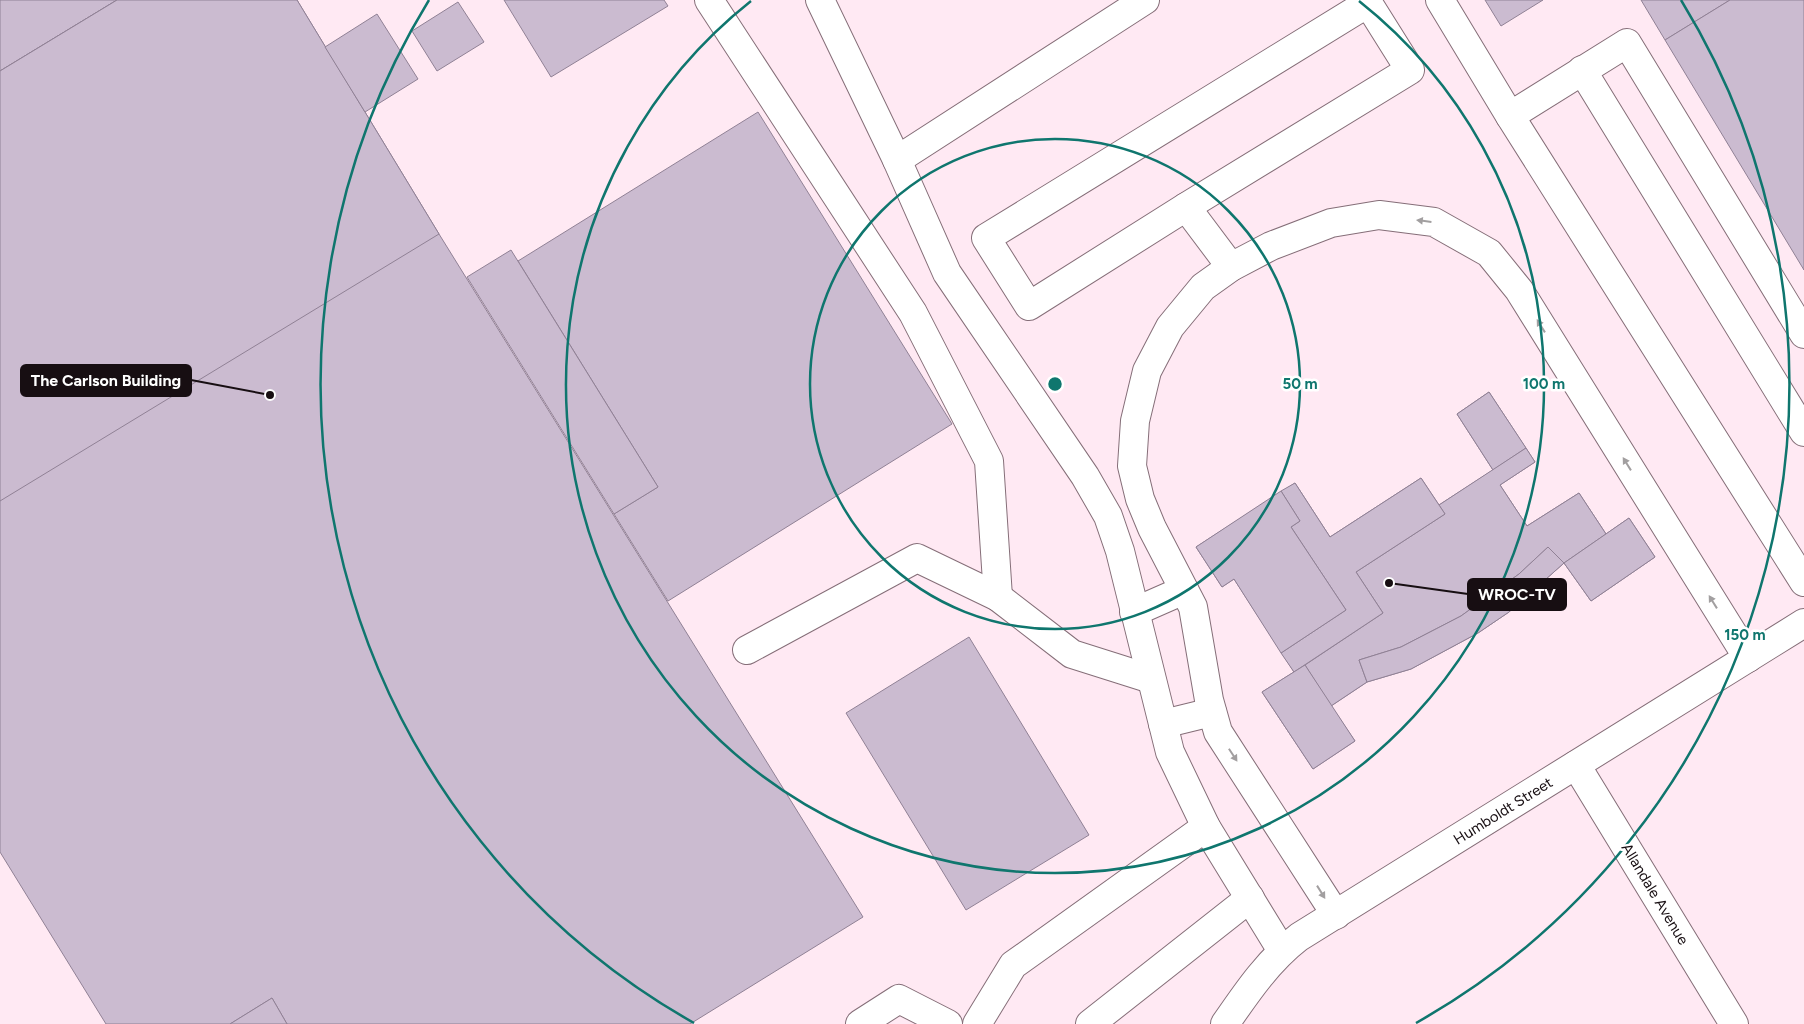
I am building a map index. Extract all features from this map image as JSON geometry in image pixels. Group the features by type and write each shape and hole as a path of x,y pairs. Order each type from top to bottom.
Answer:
{"street":[{"path":"708,0 913,313 989,461 998,597"},
{"path":"820,0 898,160 946,273 1085,476 1108,516 1120,550 1170,752 1206,827 1282,951"},
{"path":"898,160 1145,0"},
{"path":"1440,0 1510,116 1796,553 1804,582"},
{"path":"1368,3 1410,70 1186,207 1029,306 986,238 1368,3"},
{"path":"1510,116 1627,43 1804,334"},
{"path":"1582,70 1804,432"},
{"path":"1186,207 1231,267"},
{"path":"1336,915 1218,732 1212,712 1193,607 1152,528 1140,499 1132,466 1135,421 1148,371 1170,327 1203,287 1231,267 1272,246 1331,223 1379,215 1434,222 1489,254 1519,290 1748,658"},
{"path":"747,650 918,558 998,597 1072,654 1151,679"},
{"path":"1134,612 1184,590"},
{"name":"Humboldt Street","path":"1235,1019 1254,983 1282,951 1336,915 1804,623"},
{"path":"1163,724 1212,712"},
{"name":"Allandale Avenue","path":"1576,765 1734,1024"},
{"path":"977,1024 1013,964 1206,827"},
{"path":"1090,1024 1250,898"},
{"path":"860,1024 898,999 948,1024"}],"building":[{"path":"0,0 117,0 0,71"},
{"path":"117,0 297,0 439,234 863,917 690,1024 287,1024 272,998 230,1024 106,1024 0,852 0,71"},
{"path":"117,0 297,0 439,234 0,501 0,71"},
{"path":"504,0 664,0 668,6 551,77"},
{"path":"1485,0 1543,0 1501,26"},
{"path":"1641,0 1730,0 1665,40"},
{"path":"1730,0 1804,0 1804,270 1665,40"},
{"path":"458,2 484,42 437,71 412,31"},
{"path":"377,14 418,79 365,112 325,47"},
{"path":"758,112 952,424 668,601 614,514 658,487 518,261"},
{"path":"511,250 658,487 614,514 467,277"},
{"path":"1489,392 1535,462 1500,485 1527,526 1579,493 1606,534 1629,518 1655,557 1591,601 1564,563 1509,612 1478,633 1411,669 1367,682 1331,706 1355,741 1313,769 1262,692 1294,672 1234,579 1222,587 1196,547 1295,483 1330,537 1421,478 1439,505 1493,470 1457,414"},
{"path":"1489,392 1526,448 1493,470 1457,414"},
{"path":"1526,448 1535,462 1500,485 1527,526 1579,493 1606,534 1564,563 1548,547 1519,574 1461,616 1401,647 1359,660 1367,682 1331,706 1305,665 1383,613 1356,572 1445,514 1439,505"},
{"path":"1421,478 1445,514 1356,572 1383,613 1294,672 1281,653 1346,610 1291,527 1300,521 1281,491 1295,483 1330,537"},
{"path":"1281,491 1300,521 1291,527 1346,610 1281,653 1234,579 1222,587 1196,547"},
{"path":"1629,518 1655,557 1591,601 1564,563"},
{"path":"1548,547 1564,563 1509,612 1478,633 1411,669 1367,682 1359,660 1401,647 1461,616 1519,574"},
{"path":"969,637 1089,835 966,910 846,713"},
{"path":"1305,665 1355,741 1313,769 1262,692"},
{"path":"272,998 287,1024 230,1024"}],"place":[{"name":"The Carlson Building","path":"270,395"},
{"name":"WROC-TV","path":"1389,583"}]}
